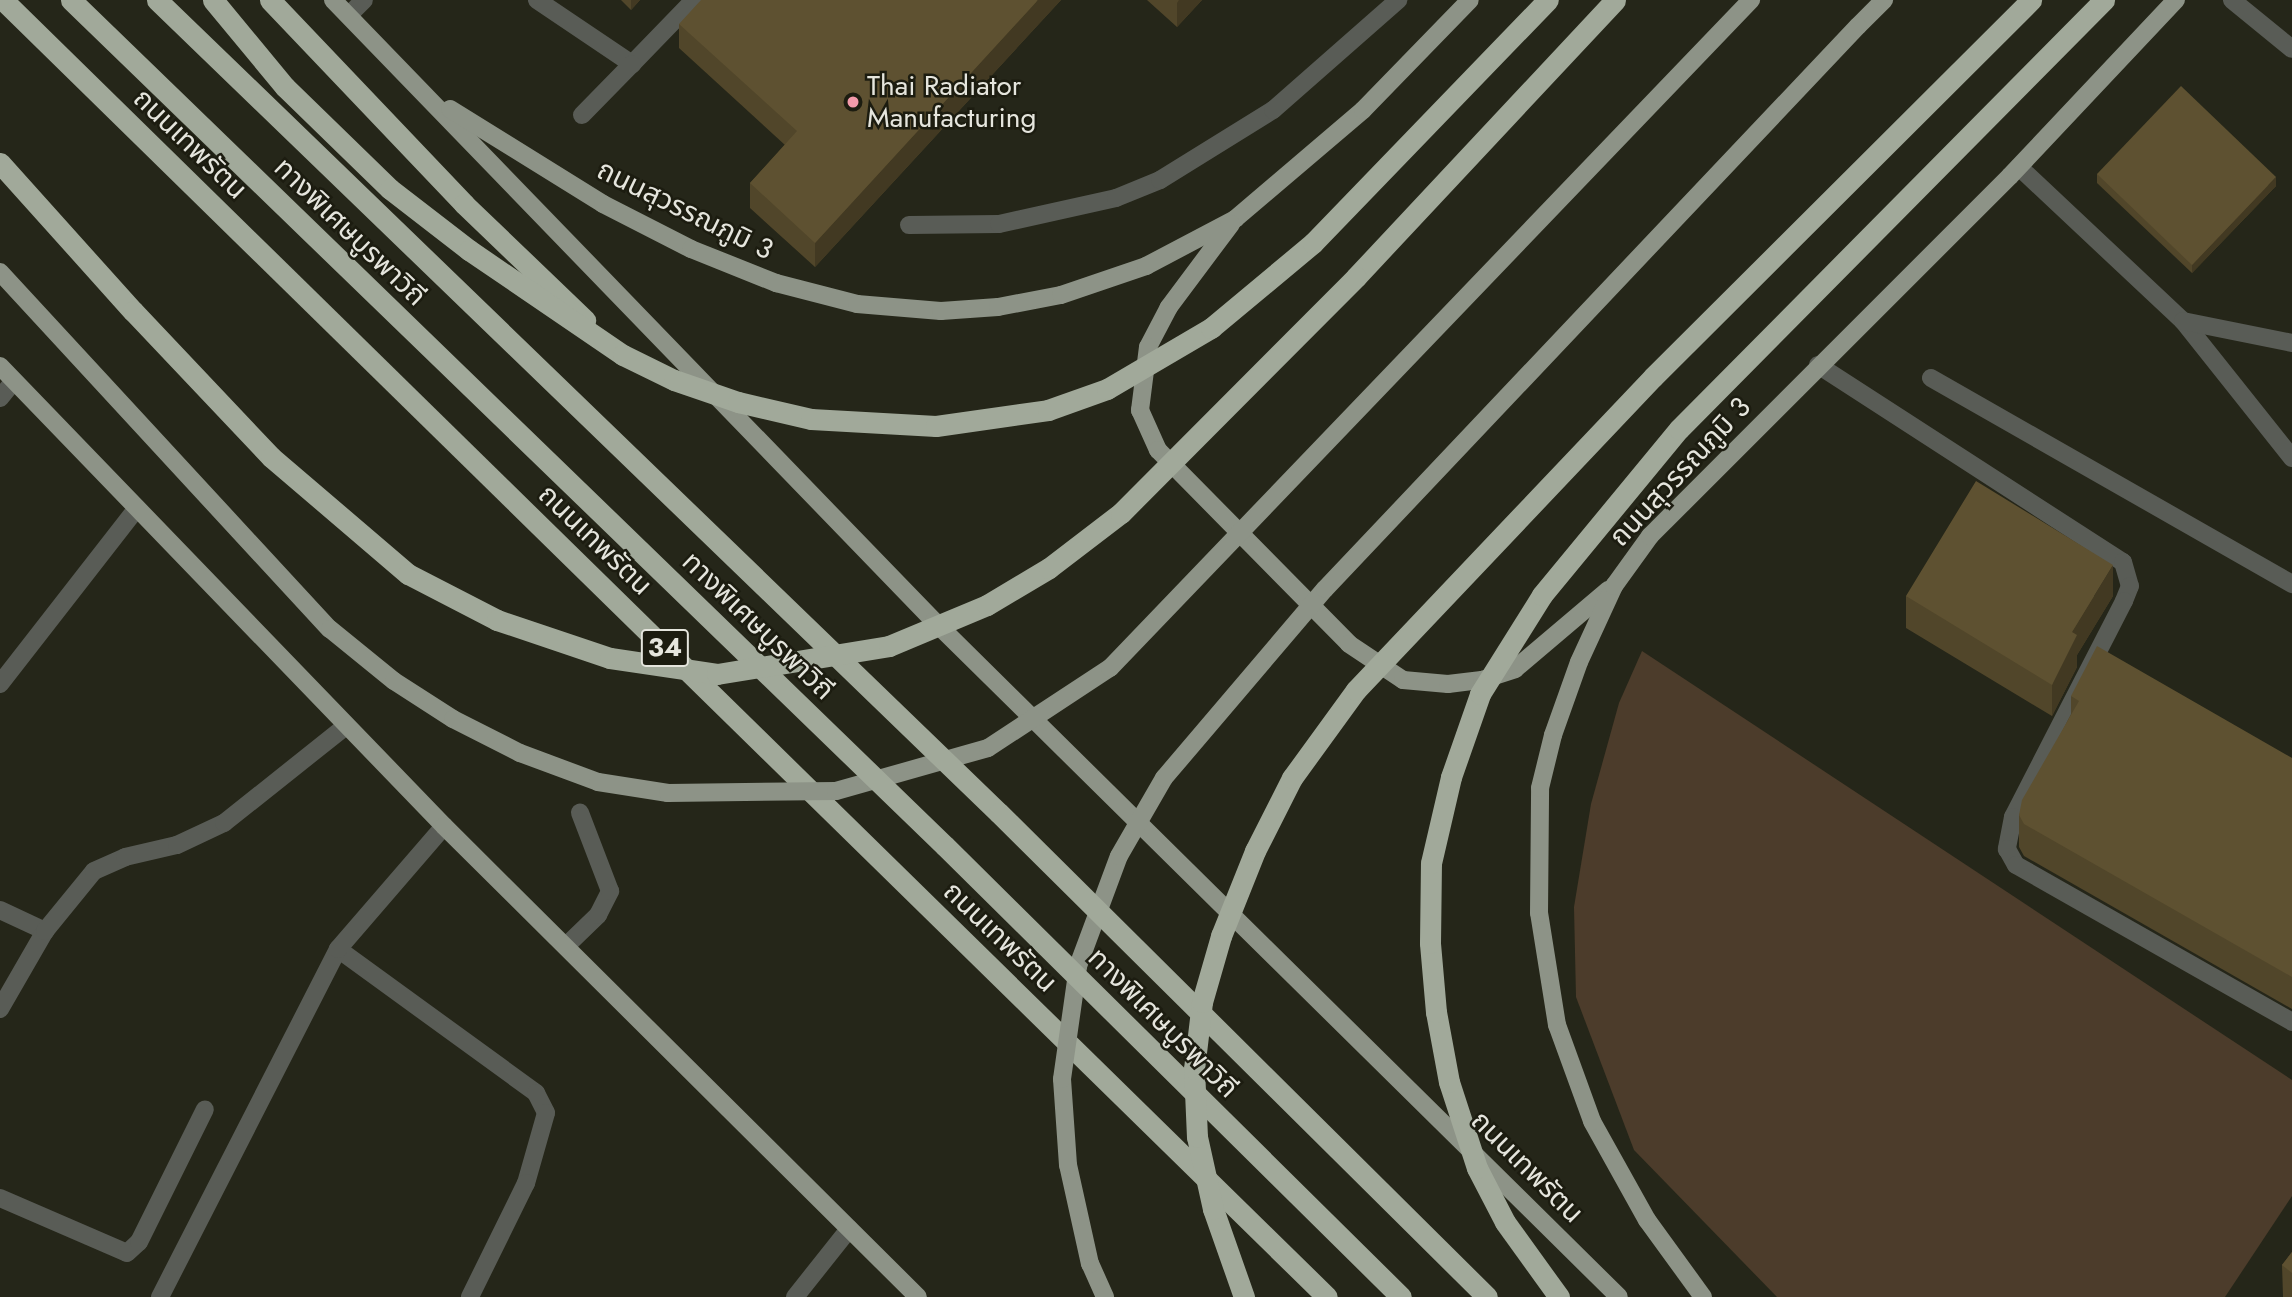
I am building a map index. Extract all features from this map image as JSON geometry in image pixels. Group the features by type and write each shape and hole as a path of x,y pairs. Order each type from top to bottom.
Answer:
{"highway":[{"name":"ถนนเทพรัตน","path":"3,0 1327,1297"},
{"name":"ทางพิเศษบูรพาวิถี","path":"71,0 935,836 1401,1297"},
{"name":"ทางพิเศษบูรพาวิถี","path":"157,0 999,813 1487,1297"},
{"path":"164,0 1487,1297"},
{"path":"213,0 285,87 390,189 469,250 623,355 674,380 738,402 811,419 877,425 992,422 1048,410 1107,389 1211,328 1313,243 1548,0"},
{"path":"270,0 464,204 623,355"},
{"path":"0,163 271,457 408,574 497,621 610,658 718,674 889,646 987,605 1049,568 1121,513 1356,277 1615,0"},
{"path":"1244,1297 1213,1209 1197,1137 1194,1069 1202,1002 1221,936 1255,851 1292,778 1356,690 1653,377 2031,0"},
{"path":"1559,1297 1505,1222 1477,1168 1449,1082 1436,1012 1430,943 1431,863 1451,777 1480,694 1542,595 1679,429 2104,0"}],"main road":[{"name":"ถนนเทพรัตน","path":"333,0 933,621 1619,1297"},
{"name":"ถนนสุวรรณภูมิ 3","path":"426,94 603,204 691,249 776,283 857,304 942,311 1061,295 1146,266 1235,219 1363,110 1470,0"},
{"path":"0,272 330,629 394,681 453,719 520,753 598,782 668,793 836,791 988,748 1110,668 1751,0"},
{"path":"1105,1297 1090,1264 1068,1165 1062,1079 1078,966 1119,856 1164,778 1317,598 1884,0"},
{"name":"ถนนสุวรรณภูมิ 3","path":"1703,1297 1647,1220 1592,1121 1557,1025 1539,913 1540,788 1546,761 1579,662 1614,586 1650,536 1818,365 2019,167 2176,0"},
{"path":"1235,219 1169,307 1148,347 1140,410 1158,450 1349,644 1403,680 1447,684 1482,680 1515,669 1614,586"},
{"path":"0,366 444,826 918,1297"}],"street":[{"path":"349,15 364,0"},
{"path":"537,0 632,64"},
{"path":"582,115 694,0"},
{"path":"909,225 999,224 1116,198 1160,180 1273,110 1398,0"},
{"path":"2232,0 2292,48"},
{"path":"2019,167 2183,321 2292,458"},
{"path":"2183,321 2292,343"},
{"path":"1818,365 2123,562 2130,586 2013,817 2007,849 2016,865 2292,1022"},
{"path":"1931,379 2292,584"},
{"path":"0,398 14,381"},
{"path":"0,684 137,508"},
{"path":"2,999 45,931 94,871 125,857 177,845 224,823 346,726"},
{"path":"566,946 598,915 610,891 580,813"},
{"path":"166,1295 338,949 444,826"},
{"path":"0,910 45,931"},
{"path":"338,949 536,1093 546,1113 526,1183 470,1297"},
{"path":"0,1198 127,1253 139,1242 205,1109"},
{"path":"795,1297 849,1229"}],"shaded area":[{"path":"1642,651 2292,1080 2292,1196 2225,1297 1777,1297 1634,1150 1576,997 1574,907 1591,804 1619,703"}],"building":[{"name":"Thai Radiator Manufacturing","path":"701,0 1038,0 815,243 750,183 797,131 679,24"},
{"path":"2181,86 2276,177 2192,265 2097,174"},
{"path":"1976,481 2113,565 2072,632 2077,635 2052,685 1906,596"},
{"path":"2097,646 2292,758 2292,977 2024,824 2019,815 2022,800 2079,701 2071,696"},
{"path":"2292,1252 2292,1273 2282,1265"}],"place":[{"name":"Thai Radiator Manufacturing","path":"853,102"}]}
